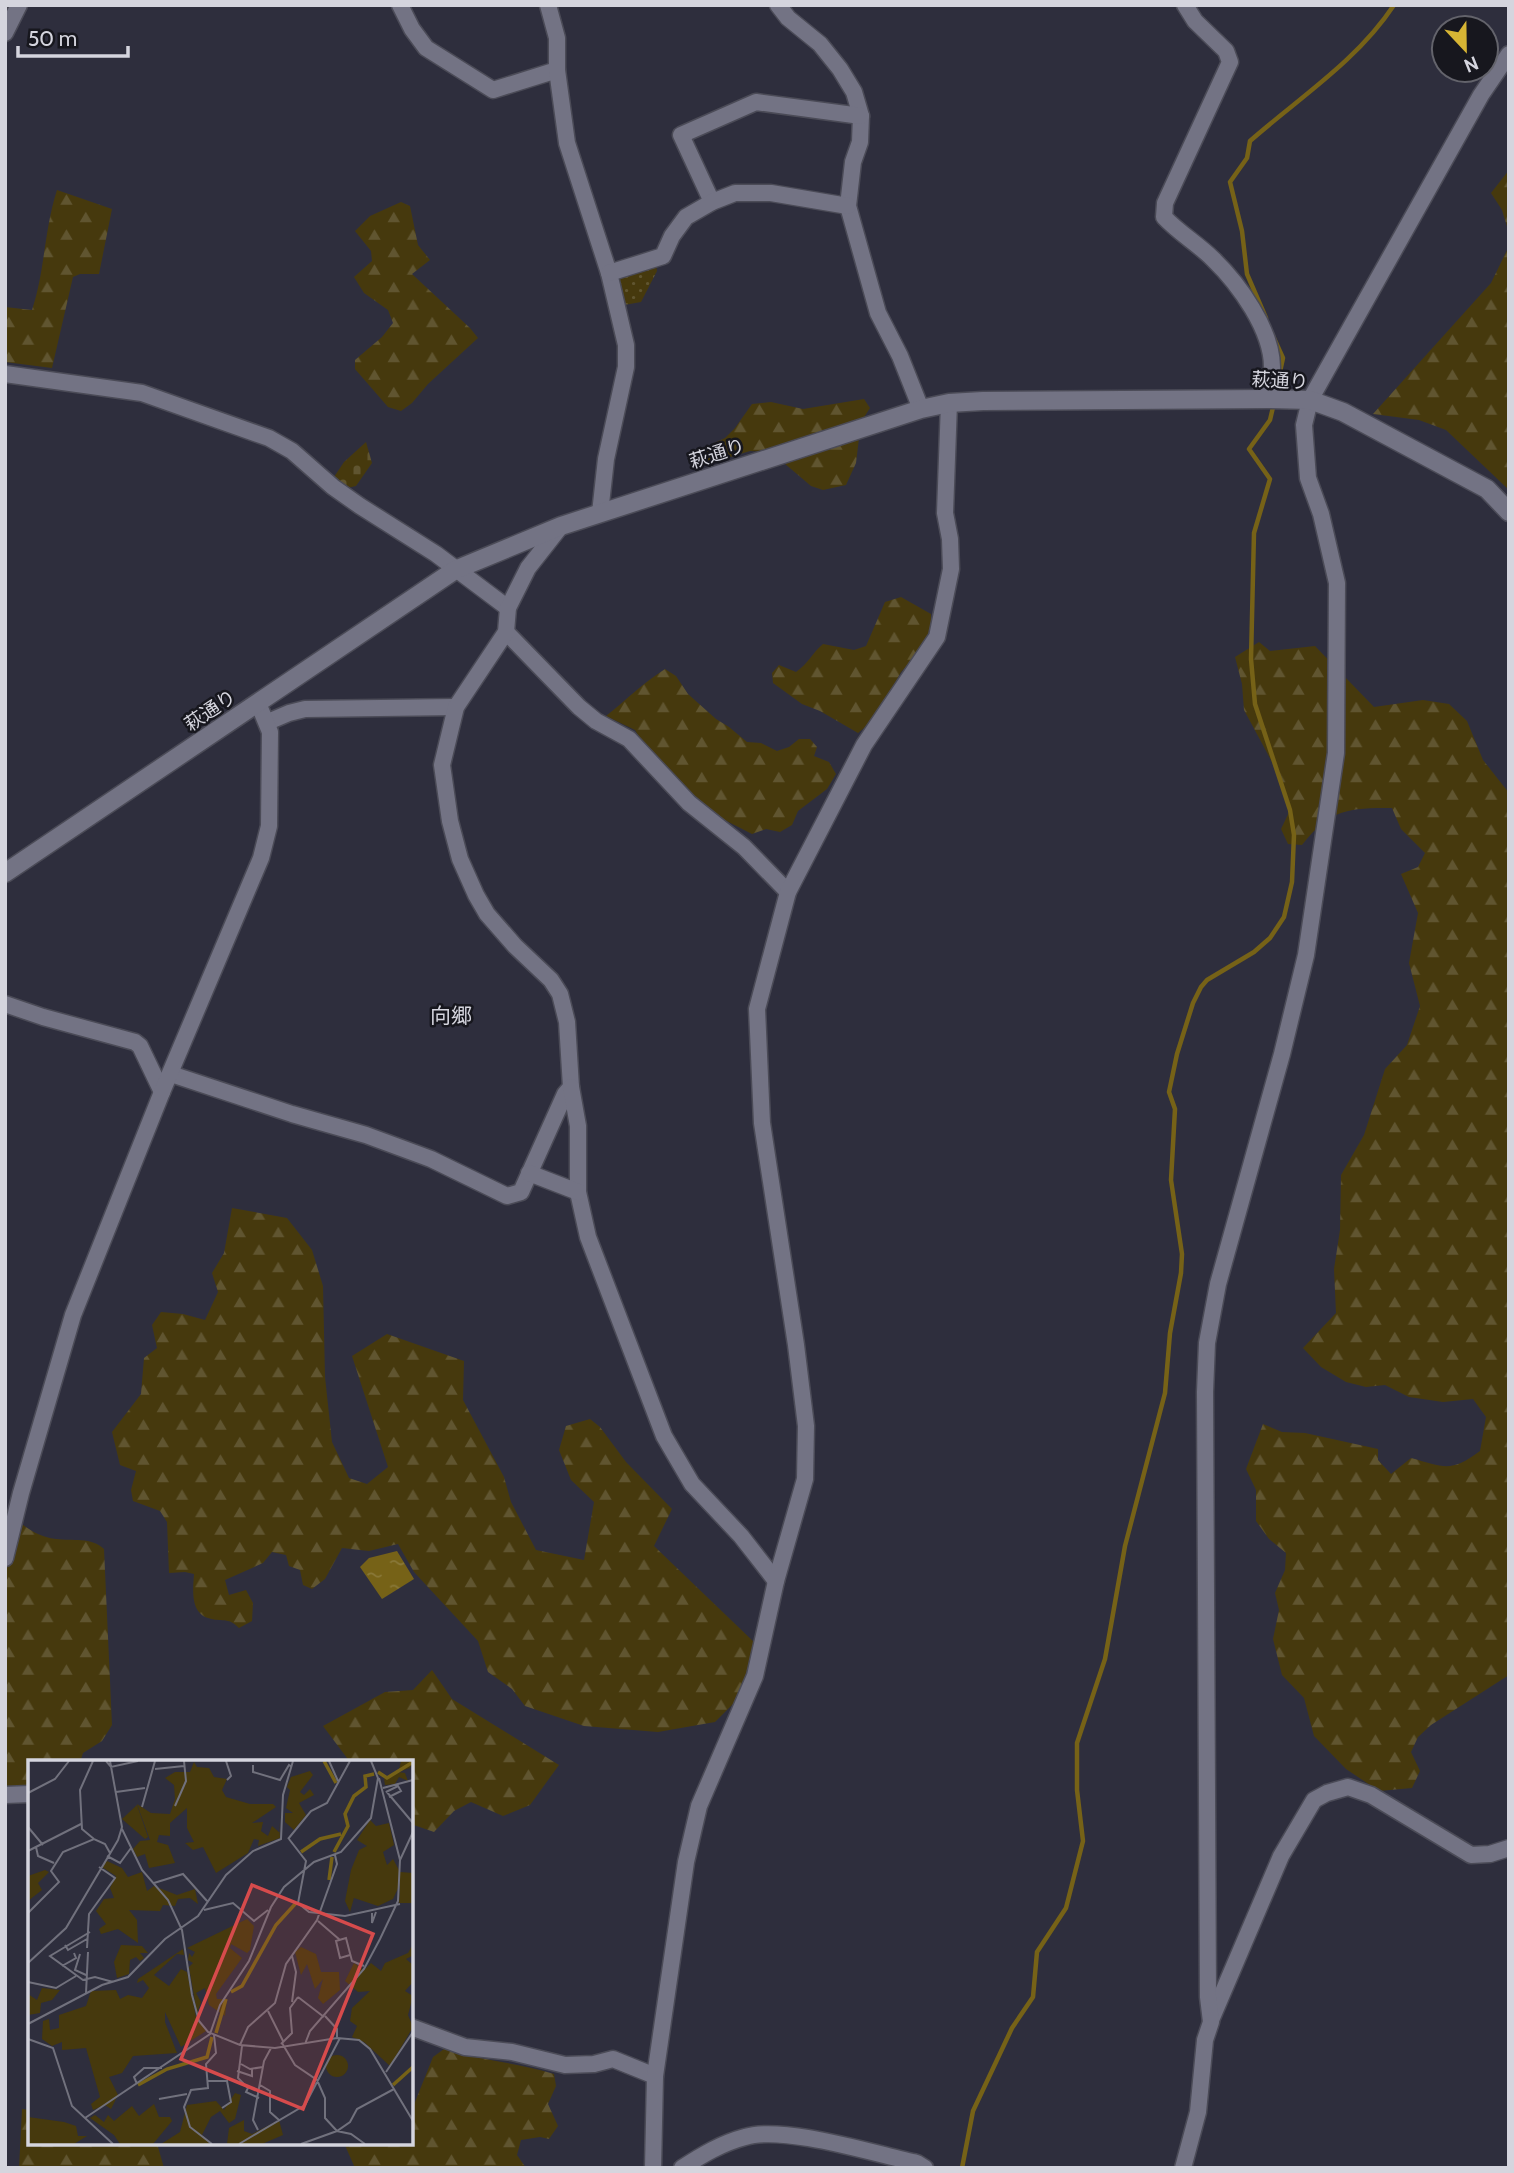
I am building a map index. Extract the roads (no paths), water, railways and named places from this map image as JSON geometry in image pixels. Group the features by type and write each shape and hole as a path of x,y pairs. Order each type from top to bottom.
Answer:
{"street":[{"path":"5,33 19,5"},
{"path":"400,5 412,29 426,48 493,90 557,70"},
{"path":"548,5 558,38 557,70 567,143 609,273 626,345 626,367 607,459 600,513"},
{"path":"778,5 788,18 820,44 854,92 861,116 860,142 853,162 848,206 878,313 900,355 921,409"},
{"path":"1185,5 1195,21 1226,51 1230,62 1165,203 1164,217 1214,260 1259,320 1272,366 1267,399"},
{"path":"1211,2022 1208,1997 1206,1678 1207,1343 1218,1284 1282,1054 1306,955 1336,753 1337,583 1321,514 1308,478 1304,425 1310,401 1481,95 1509,54"},
{"path":"712,202 681,135 756,102 861,116"},
{"path":"609,273 663,256 685,217 735,193 771,193 848,206"},
{"path":"5,374 142,393 269,438 292,451 333,487 436,554 508,608"},
{"name":"萩通り","path":"5,873 455,569 561,526 921,409 949,403 983,401 1310,401 1343,412 1487,489 1509,512"},
{"path":"653,2168 655,2076 686,1862 699,1806 755,1676 776,1581 805,1479 806,1426 762,1124 757,1009 788,892 864,745 937,636 951,569 950,539 945,513 949,403"},
{"path":"561,526 528,568 508,608 506,632 456,707 442,765 450,821 460,859 487,914 515,946 551,980 560,994 567,1022 571,1087 578,1126 578,1192 588,1237 664,1436 692,1484 741,1536 776,1581"},
{"path":"506,632 579,707 596,721 629,739 689,803 744,847 788,892"},
{"path":"5,1558 21,1493 73,1315 162,1092 261,858 269,826 270,732 268,722 258,704"},
{"path":"268,722 289,713 322,707 456,707"},
{"path":"5,1004 135,1042 140,1046 162,1092"},
{"path":"171,1074 366,1135 431,1159 507,1196 521,1192 565,1094 571,1087"},
{"path":"529,1173 578,1192"},
{"path":"1183,2168 1198,2112 1205,2040 1211,2022 1281,1856 1314,1800 1348,1787 1371,1795 1471,1855 1490,1854 1509,1848"},
{"path":"5,1795 28,1794"},
{"path":"413,2028 465,2047 512,2052 565,2065 594,2064 613,2059 655,2076"},
{"path":"682,2168 711,2150 747,2136 781,2134 905,2160 925,2168"}],"water":[{"path":"397,1551 414,1579 382,1599 360,1567 369,1558"}],"waterway":[{"path":"1266,318 1247,274 1242,231 1230,182 1247,158 1250,141 1345,61 1363,44 1394,5"},
{"path":"1273,336 1283,358 1278,381"},
{"path":"962,2168 973,2111 1012,2028 1033,1997 1037,1952 1066,1908 1083,1841 1077,1790 1077,1743 1105,1659 1125,1546 1165,1393 1170,1333 1181,1273 1182,1254 1171,1180 1175,1109 1169,1092 1177,1054 1193,1003 1201,987 1207,980 1254,952 1270,938 1284,917 1292,882 1294,835 1290,810 1255,704 1251,659 1254,533 1270,479 1249,449 1270,420 1274,403"}],"district":[{"name":"向郷","path":"451,1016"}]}
